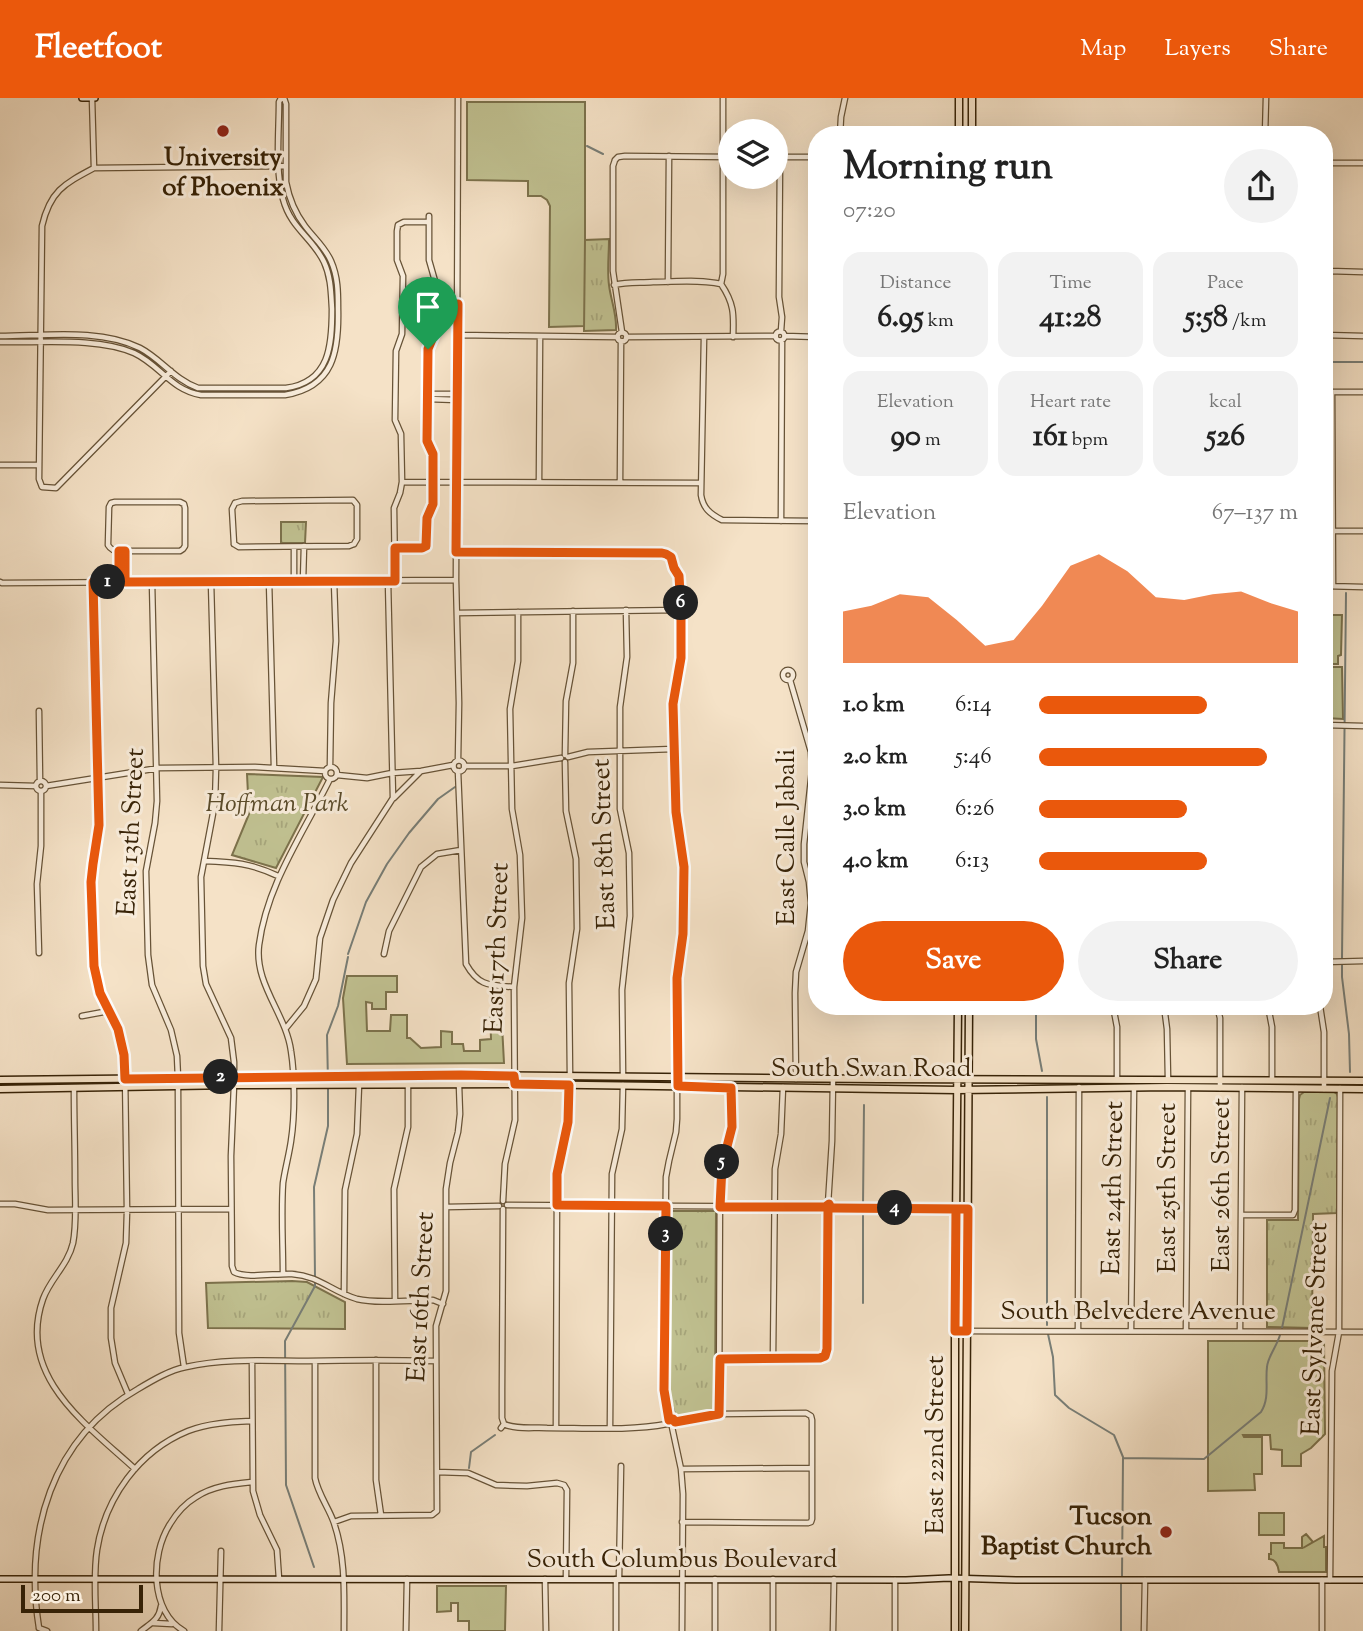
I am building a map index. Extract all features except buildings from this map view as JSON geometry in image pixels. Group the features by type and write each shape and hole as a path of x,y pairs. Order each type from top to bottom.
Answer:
{"main road":[{"path":"959,98 959,126"},
{"path":"972,98 972,126"},
{"name":"East 22nd Street","path":"955,1631 958,1015"},
{"name":"East 22nd Street","path":"965,1631 969,1015"},
{"name":"South Swan Road","path":"0,1089 177,1086 293,1076 623,1076 1324,1080 1363,1089"},
{"name":"South Swan Road","path":"0,1080 178,1078 293,1086 515,1084 957,1090 1324,1088 1363,1081"}],"street":[{"path":"82,98 94,98 94,168"},
{"path":"0,336 96,335 122,341 145,351 185,382 198,387 286,388 310,379 327,359 332,337 330,280 323,259 314,245 296,227 288,213 281,191 279,102 283,98 286,104 286,182 291,202 303,224 325,250 337,279 339,335 330,366 320,379 298,393 285,395 201,395 184,391 144,359 117,347 92,343 0,342"},
{"path":"458,98 458,760"},
{"path":"723,98 724,119"},
{"path":"841,126 845,98"},
{"path":"1265,126 1266,98"},
{"path":"668,282 669,156"},
{"path":"620,482 622,339 625,334 622,332 614,285 613,158 718,157"},
{"path":"788,157 808,157"},
{"path":"1333,163 1363,163"},
{"path":"171,371 56,488 41,486 41,226 45,210 53,196 70,181 94,168 286,166"},
{"path":"726,189 721,284 734,310 733,337"},
{"path":"778,189 779,297 783,336 781,521"},
{"path":"395,548 426,546 427,518 433,504 433,454 427,441 428,349 435,332 435,281 429,260 429,215"},
{"path":"395,581 394,508 402,482 401,434 395,420 396,351 402,334 402,276 397,260 397,228 404,222 429,222"},
{"path":"1333,271 1363,272"},
{"path":"614,285 668,282 721,284"},
{"path":"402,304 458,304"},
{"path":"458,335 622,339 808,337"},
{"path":"1333,335 1363,335"},
{"path":"539,482 540,336"},
{"path":"704,337 701,483 704,506 722,520 808,522"},
{"path":"1333,392 1363,392"},
{"path":"428,397 457,397"},
{"path":"0,465 39,466"},
{"path":"402,482 701,483"},
{"path":"355,500 355,546 303,547 233,545 233,501 355,500"},
{"path":"111,503 184,504 183,549 122,551 114,551 108,545 108,507 111,503"},
{"path":"1363,531 1333,531 1333,586 1363,587"},
{"path":"294,547 294,581"},
{"path":"303,547 303,581"},
{"path":"122,551 122,582"},
{"path":"456,552 662,553 671,555 680,581 681,658 673,704 673,749 676,812 684,867 683,934 677,978 677,1132 666,1177 664,1390 681,1469 682,1631"},
{"path":"1,583 456,580"},
{"path":"270,581 274,767"},
{"path":"388,581 393,798"},
{"path":"93,582 99,825 91,882 94,966 100,993 118,1029 124,1055 126,1243 114,1291 110,1325 115,1363 128,1394"},
{"name":"East 13th Street","path":"152,582 156,812 146,883 148,955 152,985 171,1030 177,1056 178,1078"},
{"path":"211,582 216,768 215,803 201,877 203,966 206,984 230,1038 234,1062 231,1156 233,1272 310,1276 344,1294 364,1300 433,1300 443,1304"},
{"path":"330,767 336,641 334,582"},
{"name":"East 18th Street","path":"623,1076 622,990 630,916 629,853 621,809 620,707 627,657 626,610"},
{"path":"457,613 681,610"},
{"path":"569,1076 569,983 577,929 576,859 566,811 565,758 566,701 573,663 573,611"},
{"name":"East 17th Street","path":"518,612 519,661 510,709 512,809 520,855 522,918 514,987 515,1120 505,1164 503,1205 502,1420 503,1426 556,1428"},
{"name":"East Calle Jabali","path":"790,680 808,742"},
{"path":"39,711 39,953"},
{"path":"1333,725 1363,726"},
{"path":"464,766 512,766 588,752 673,749"},
{"path":"337,775 366,778 453,765 458,760"},
{"path":"458,760 464,766"},
{"path":"453,765 458,771 466,964 478,981 487,985 514,987"},
{"path":"458,771 464,766"},
{"path":"0,785 44,783 46,786 156,768 274,767 325,771 330,767"},
{"path":"330,767 335,768 337,775"},
{"path":"325,771 325,776 330,779"},
{"path":"286,1028 304,1006 316,979 320,938 333,900 351,863 393,798 421,771"},
{"path":"283,1273 283,1191 293,1123 293,1076 286,1028 261,972 259,948 264,919 278,876 330,779 337,775"},
{"path":"41,791 46,786"},
{"name":"East Calle Jabali","path":"808,808 804,844 804,862 808,878"},
{"path":"384,954 389,931 421,867 437,854 461,850"},
{"path":"204,861 236,862 258,867 278,876"},
{"name":"East Calle Jabali","path":"796,1079 796,972 808,924"},
{"path":"1333,962 1363,961"},
{"path":"82,1016 109,1011"},
{"name":"East 24th Street","path":"1115,1015 1117,1079"},
{"name":"East 25th Street","path":"1165,1015 1168,1079"},
{"path":"1219,1015 1220,1088"},
{"name":"East 26th Street","path":"1270,1015 1272,1080"},
{"path":"1321,1015 1324,1088"},
{"path":"395,1301 394,1189 408,1128 408,1076"},
{"path":"720,1359 826,1357 833,1079"},
{"path":"1078,1080 1078,1331"},
{"name":"East 26th Street","path":"1240,1331 1242,1080"},
{"name":"East 16th Street","path":"381,1516 436,1515 436,1326 447,1286 448,1172 458,1132 459,1084"},
{"name":"East Sylvane Street","path":"1330,1580 1332,1371 1339,1332 1341,1084"},
{"path":"344,1294 345,1190 357,1134 359,1085"},
{"path":"569,1085 568,1122 557,1174 556,1428 648,1428 719,1414 806,1413 812,1416 811,1522 682,1522"},
{"path":"177,1086 180,1333 184,1367"},
{"path":"610,1427 612,1174 622,1129 623,1086"},
{"path":"773,1358 775,1169 782,1126 783,1087"},
{"name":"East 24th Street","path":"1132,1331 1134,1087"},
{"path":"719,1414 720,1207 722,1166 732,1127 731,1088"},
{"name":"East 25th Street","path":"1186,1331 1188,1088"},
{"path":"1241,1215 1293,1215 1296,1088"},
{"path":"74,1089 75,1233 66,1260 43,1299 37,1332 39,1352 44,1369 62,1399 135,1469"},
{"path":"0,1204 48,1210 231,1209"},
{"path":"446,1207 557,1205 968,1209"},
{"name":"South Belvedere Avenue","path":"955,1331 1363,1332"},
{"path":"315,1360 315,1478 317,1488 334,1522 342,1550 344,1631"},
{"path":"334,1522 351,1516 381,1516 376,1480 376,1360"},
{"path":"47,1631 37,1629 35,1605 37,1538 41,1515 61,1466 72,1448 102,1413 128,1394 184,1367 252,1361 436,1360"},
{"path":"252,1361 252,1482 257,1506 276,1550 279,1578"},
{"path":"96,1631 97,1554 105,1516 122,1485 152,1452 190,1430 227,1422 252,1421"},
{"path":"616,1631 621,1466"},
{"path":"681,1469 812,1468"},
{"path":"437,1472 468,1473 496,1485 564,1485 567,1490 566,1578"},
{"path":"184,1631 175,1625 163,1609 161,1601 157,1578 162,1540 170,1524 194,1498 229,1484 252,1482"},
{"path":"219,1631 221,1551"},
{"name":"South Columbus Boulevard","path":"0,1579 1363,1580"},
{"path":"406,1631 407,1579"},
{"path":"545,1579 546,1631"},
{"path":"715,1579 715,1631"},
{"path":"772,1631 773,1579"},
{"path":"833,1631 834,1579"},
{"path":"895,1580 895,1631"},
{"path":"1144,1580 1144,1631"},
{"path":"1322,1580 1322,1631"},
{"path":"141,1631 153,1623 159,1614 161,1601"},
{"path":"153,1623 175,1625"}],"green space":[{"path":"467,102 585,102 585,326 549,327 550,206 547,200 541,196 528,196 528,181 467,180"},
{"path":"609,239 608,279 616,330 584,331 585,240"},
{"path":"281,522 306,522 305,543 281,543"},
{"path":"1333,615 1342,615 1341,655 1338,656 1338,664 1333,664"},
{"path":"1333,667 1342,667 1343,719 1333,718"},
{"name":"Hoffman Park","path":"247,774 323,777 276,868 232,855 249,814"},
{"path":"347,976 397,976 397,992 386,992 386,1009 372,1009 372,1003 366,1002 367,1031 390,1031 391,1015 407,1015 407,1038 421,1048 441,1047 441,1031 452,1032 452,1044 463,1044 464,1051 480,1051 480,1040 491,1039 490,1010 494,1006 501,1006 504,1063 347,1064 343,998"},
{"path":"1304,1092 1334,1092 1338,1097 1337,1213 1313,1214 1312,1328 1267,1327 1267,1220 1298,1220 1299,1099"},
{"path":"669,1211 716,1211 715,1410 676,1417 670,1398"},
{"path":"307,1282 345,1302 345,1329 208,1328 206,1283"},
{"path":"1208,1341 1324,1341 1325,1434 1301,1454 1301,1466 1282,1466 1282,1450 1271,1449 1270,1435 1243,1435 1262,1437 1262,1474 1254,1474 1255,1490 1208,1491"},
{"path":"1259,1513 1284,1513 1284,1535 1259,1535"},
{"path":"1306,1534 1313,1542 1303,1548 1324,1536 1326,1572 1279,1572 1276,1563 1269,1559 1271,1543 1284,1543 1284,1548 1302,1548 1302,1537"},
{"path":"437,1586 506,1586 505,1631 469,1631 469,1621 458,1621 458,1603 451,1603 451,1611 437,1612"}],"waterway":[{"path":"587,146 603,154"},
{"path":"1333,362 1363,362"},
{"path":"1342,958 1346,593"},
{"path":"348,954 366,902 387,864 438,799 455,787"},
{"path":"328,1082 327,1035 338,1006 348,957"},
{"path":"1342,965 1350,1072"},
{"path":"1036,1015 1036,1039 1042,1071"},
{"path":"315,1277 314,1187 328,1126 328,1088"},
{"path":"1047,1097 1047,1325"},
{"path":"1282,1328 1330,1098"},
{"path":"863,1205 864,1105"},
{"path":"863,1211 863,1303"},
{"path":"314,1567 286,1485 285,1341 315,1283"},
{"path":"1048,1334 1053,1357 1055,1395 1069,1408 1114,1435 1123,1457"},
{"path":"1122,1577 1123,1458 1204,1459 1261,1412 1266,1396 1268,1363 1280,1335"},
{"path":"469,1468 471,1452 495,1435"},
{"path":"1121,1583 1121,1631"}],"place":[{"name":"University of Phoenix","path":"223,131"},
{"name":"Tucson Baptist Church","path":"1166,1532"}],"route":[{"path":"428,349 427,441 433,454 433,504 427,518 426,546 395,548 395,581 125,582 125,551 119,551 119,582 93,582 99,825 91,882 94,966 100,993 118,1029 124,1055 125,1079 461,1075 514,1076 515,1084 569,1085 568,1122 557,1174 557,1205 666,1206 664,1390 669,1420 673,1419 675,1422 719,1414 720,1359 825,1356 828,1210 831,1208 834,1208 951,1208 968,1209 967,1331 955,1331 956,1209 831,1208 829,1204 825,1207 720,1207 724,1152 732,1127 731,1088 678,1086 677,978 683,934 684,867 674,783 673,704 681,658 679,576 671,557 662,553 456,552 458,304 435,304 435,332 428,349"}]}
